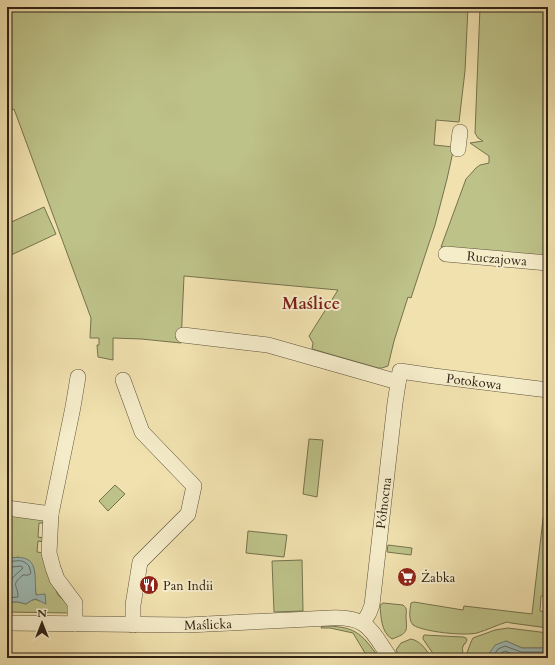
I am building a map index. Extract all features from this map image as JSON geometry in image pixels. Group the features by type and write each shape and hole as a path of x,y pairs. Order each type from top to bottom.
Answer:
{"street":[{"path":"458,149 460,132"},
{"name":"Ruczajowa","path":"446,254 548,263"},
{"path":"183,335 268,344 399,377"},
{"name":"Potokowa","path":"399,377 434,376 548,390"},
{"path":"75,624 75,603 57,579 52,568 49,553 51,514 78,377"},
{"name":"Północna","path":"363,623 372,605 399,377"},
{"path":"123,380 142,432 194,486 188,514 140,562 133,605 133,625"},
{"path":"7,508 51,514"},
{"name":"Maślicka","path":"7,623 194,625 337,617 363,623"},
{"path":"363,623 368,626 390,658"}],"green space":[{"path":"7,7 468,7 465,71 459,122 436,120 434,145 454,147 447,179 435,225 411,298 408,297 388,366 378,368 312,349 313,343 309,336 338,290 184,276 181,343 113,338 113,360 98,357 97,345 99,345 99,338 90,338 91,318 14,109 7,112"},
{"path":"480,7 548,7 548,257 441,247 466,179 480,165 489,163 489,156 470,143 483,141 478,138 475,133"},
{"path":"44,207 56,234 9,256 7,253 7,224"},
{"path":"309,439 323,440 317,497 303,494"},
{"path":"548,476 548,596 541,596 540,611 548,612 548,628 507,622 477,633 463,634 426,630 413,625 410,620 410,611 411,603 414,602 463,610 464,606 532,614"},
{"path":"115,485 125,494 108,511 99,501"},
{"path":"7,513 42,518 46,523 39,523 38,537 45,538 44,542 38,541 37,552 44,553 52,581 58,595 67,603 69,613 7,612 7,602 26,604 33,600 40,601 36,595 35,586 19,557 11,558 9,552 7,552"},
{"path":"248,531 287,535 284,557 246,553"},
{"path":"388,545 412,548 411,555 387,552"},
{"path":"302,560 303,611 274,612 272,561"},
{"path":"383,603 403,605 406,609 406,629 404,633 392,639 388,636 382,624 380,605"},
{"path":"322,626 342,627 356,632 367,642 379,658 368,658 353,633 330,628 321,628"},
{"path":"508,628 548,633 548,648 522,648 506,641 492,650 486,658 465,658 473,638 495,630"},
{"path":"424,635 466,638 467,640 462,649 461,658 436,658 423,639"},
{"path":"411,639 420,644 432,658 400,658 396,650 401,643"}],"water":[{"path":"7,552 9,552 11,558 27,559 31,562 35,573 36,595 45,594 46,604 36,599 26,604 7,602"},
{"path":"506,641 522,648 548,648 548,658 486,658 495,645"}],"place":[{"name":"Żabka","path":"407,577"},
{"name":"Pan Indii","path":"149,585"}],"district":[{"name":"Maślice","path":"311,303"}]}
